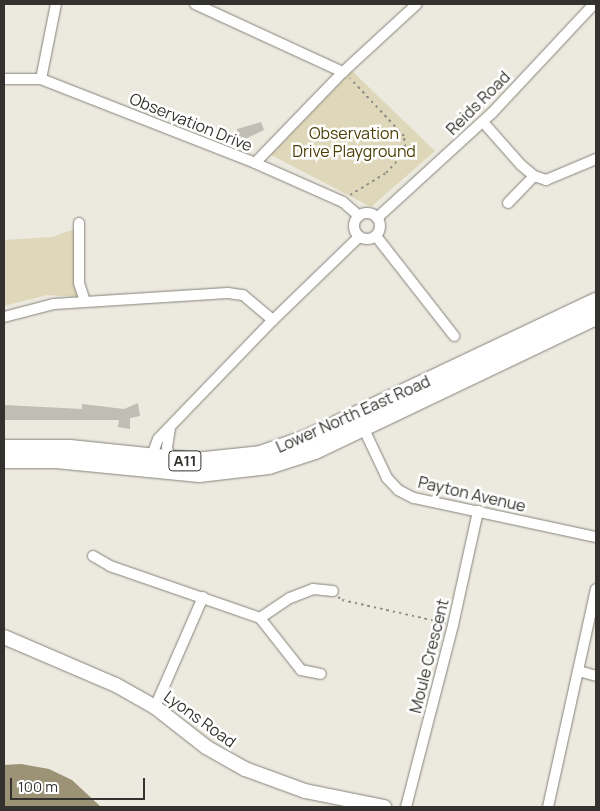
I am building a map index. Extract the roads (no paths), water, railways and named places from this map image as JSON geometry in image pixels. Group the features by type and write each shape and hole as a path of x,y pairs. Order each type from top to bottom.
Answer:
{"main road":[{"name":"Lower North East Road","path":"4,460 150,464 171,460 228,460 268,452 360,420 594,312"},
{"name":"Lower North East Road","path":"4,448 76,449 209,474 259,468 315,451 360,420"}],"street":[{"path":"41,78 56,4"},
{"path":"195,4 344,70"},
{"path":"255,163 344,70 417,4"},
{"name":"Reids Road","path":"377,218 482,122 594,4"},
{"name":"Observation Drive","path":"4,79 41,78 255,163 343,202 359,216"},
{"path":"482,122 534,176 546,180 596,159"},
{"path":"508,203 534,176"},
{"path":"369,213 377,218 380,228 376,236 365,239 359,237 354,225 359,216 369,213"},
{"path":"79,223 79,283 85,302"},
{"path":"376,236 454,336"},
{"path":"150,464 158,439 273,320 359,237"},
{"path":"4,316 54,304 228,293 243,295 273,320"},
{"name":"Payton Avenue","path":"360,420 387,478 398,490 414,498 596,537"},
{"path":"170,427 166,448 171,460"},
{"name":"Moule Crescent","path":"406,807 453,624 478,512"},
{"path":"93,556 110,566 260,618 301,670 321,674"},
{"path":"548,807 596,588"},
{"path":"260,618 290,598 313,589 333,591"},
{"path":"156,707 203,597"},
{"name":"Lyons Road","path":"4,636 116,686 156,707 221,758 263,777 305,791 384,807"},
{"path":"579,670 596,676"}],"park label":[{"name":"Observation Drive Playground","path":"354,142"}]}
